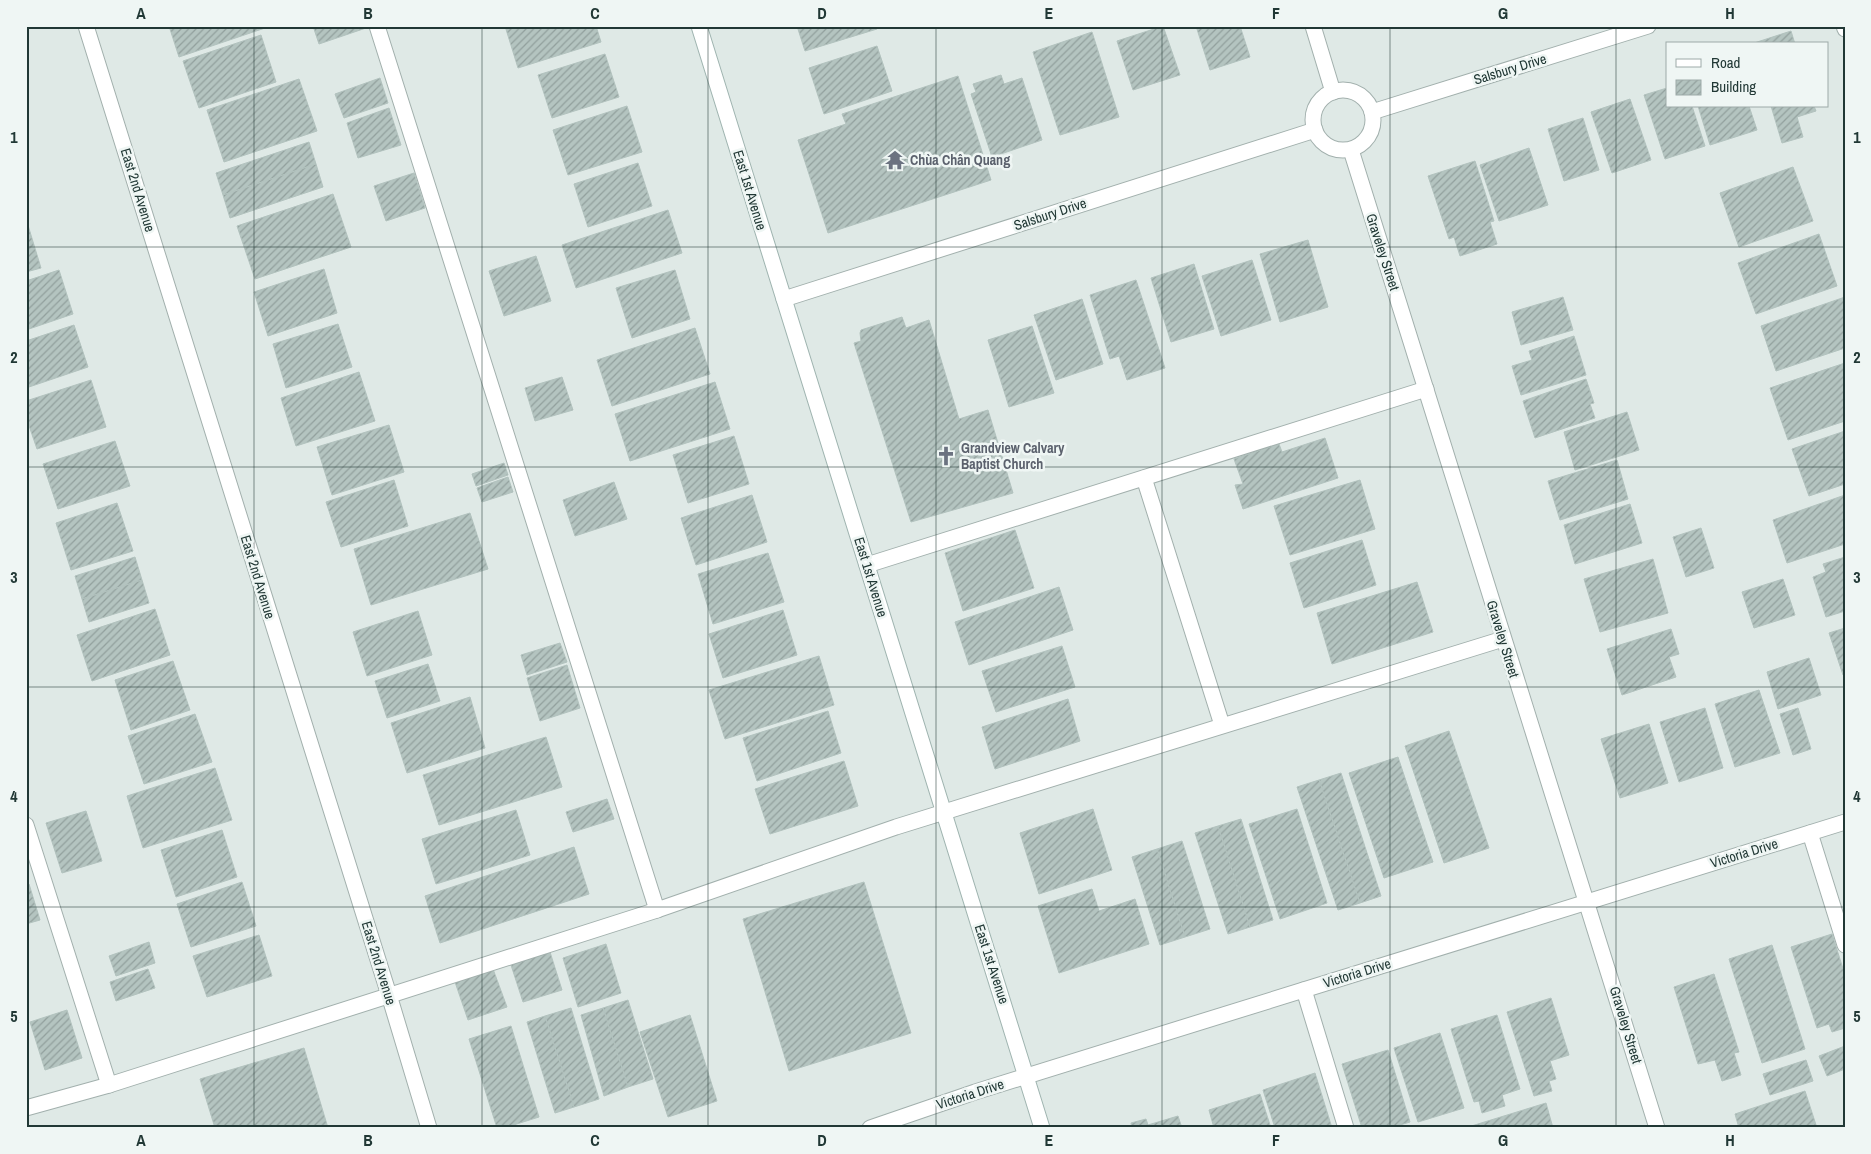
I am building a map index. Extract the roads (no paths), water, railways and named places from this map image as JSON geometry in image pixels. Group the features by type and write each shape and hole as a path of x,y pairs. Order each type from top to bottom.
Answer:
{"street":[{"name":"East 2nd Avenue","path":"86,26 429,1128"},
{"path":"377,26 657,910"},
{"name":"East 1st Avenue","path":"699,26 1042,1128"},
{"path":"1313,26 1333,92"},
{"name":"Salsbury Drive","path":"1372,112 1648,26"},
{"path":"1343,90 1361,96 1368,103 1372,112 1373,122 1371,131 1360,146 1351,150 1342,150 1325,144 1315,130 1315,112 1318,103 1333,92 1343,90"},
{"name":"Salsbury Drive","path":"784,299 1315,130"},
{"name":"Graveley Street","path":"1351,150 1658,1128"},
{"path":"867,565 1426,389"},
{"path":"1144,478 1222,725"},
{"path":"26,1108 109,1084 657,910 896,827 1503,639"},
{"name":"Victoria Drive","path":"870,1128 961,1096 1845,822"},
{"path":"26,825 109,1084"},
{"path":"1810,833 1845,945"},
{"path":"1304,990 1346,1128"}],"place":[{"name":"Chùa Chân Quang","path":"895,160"},
{"name":"Grandview Calvary Baptist Church","path":"946,456"}]}
